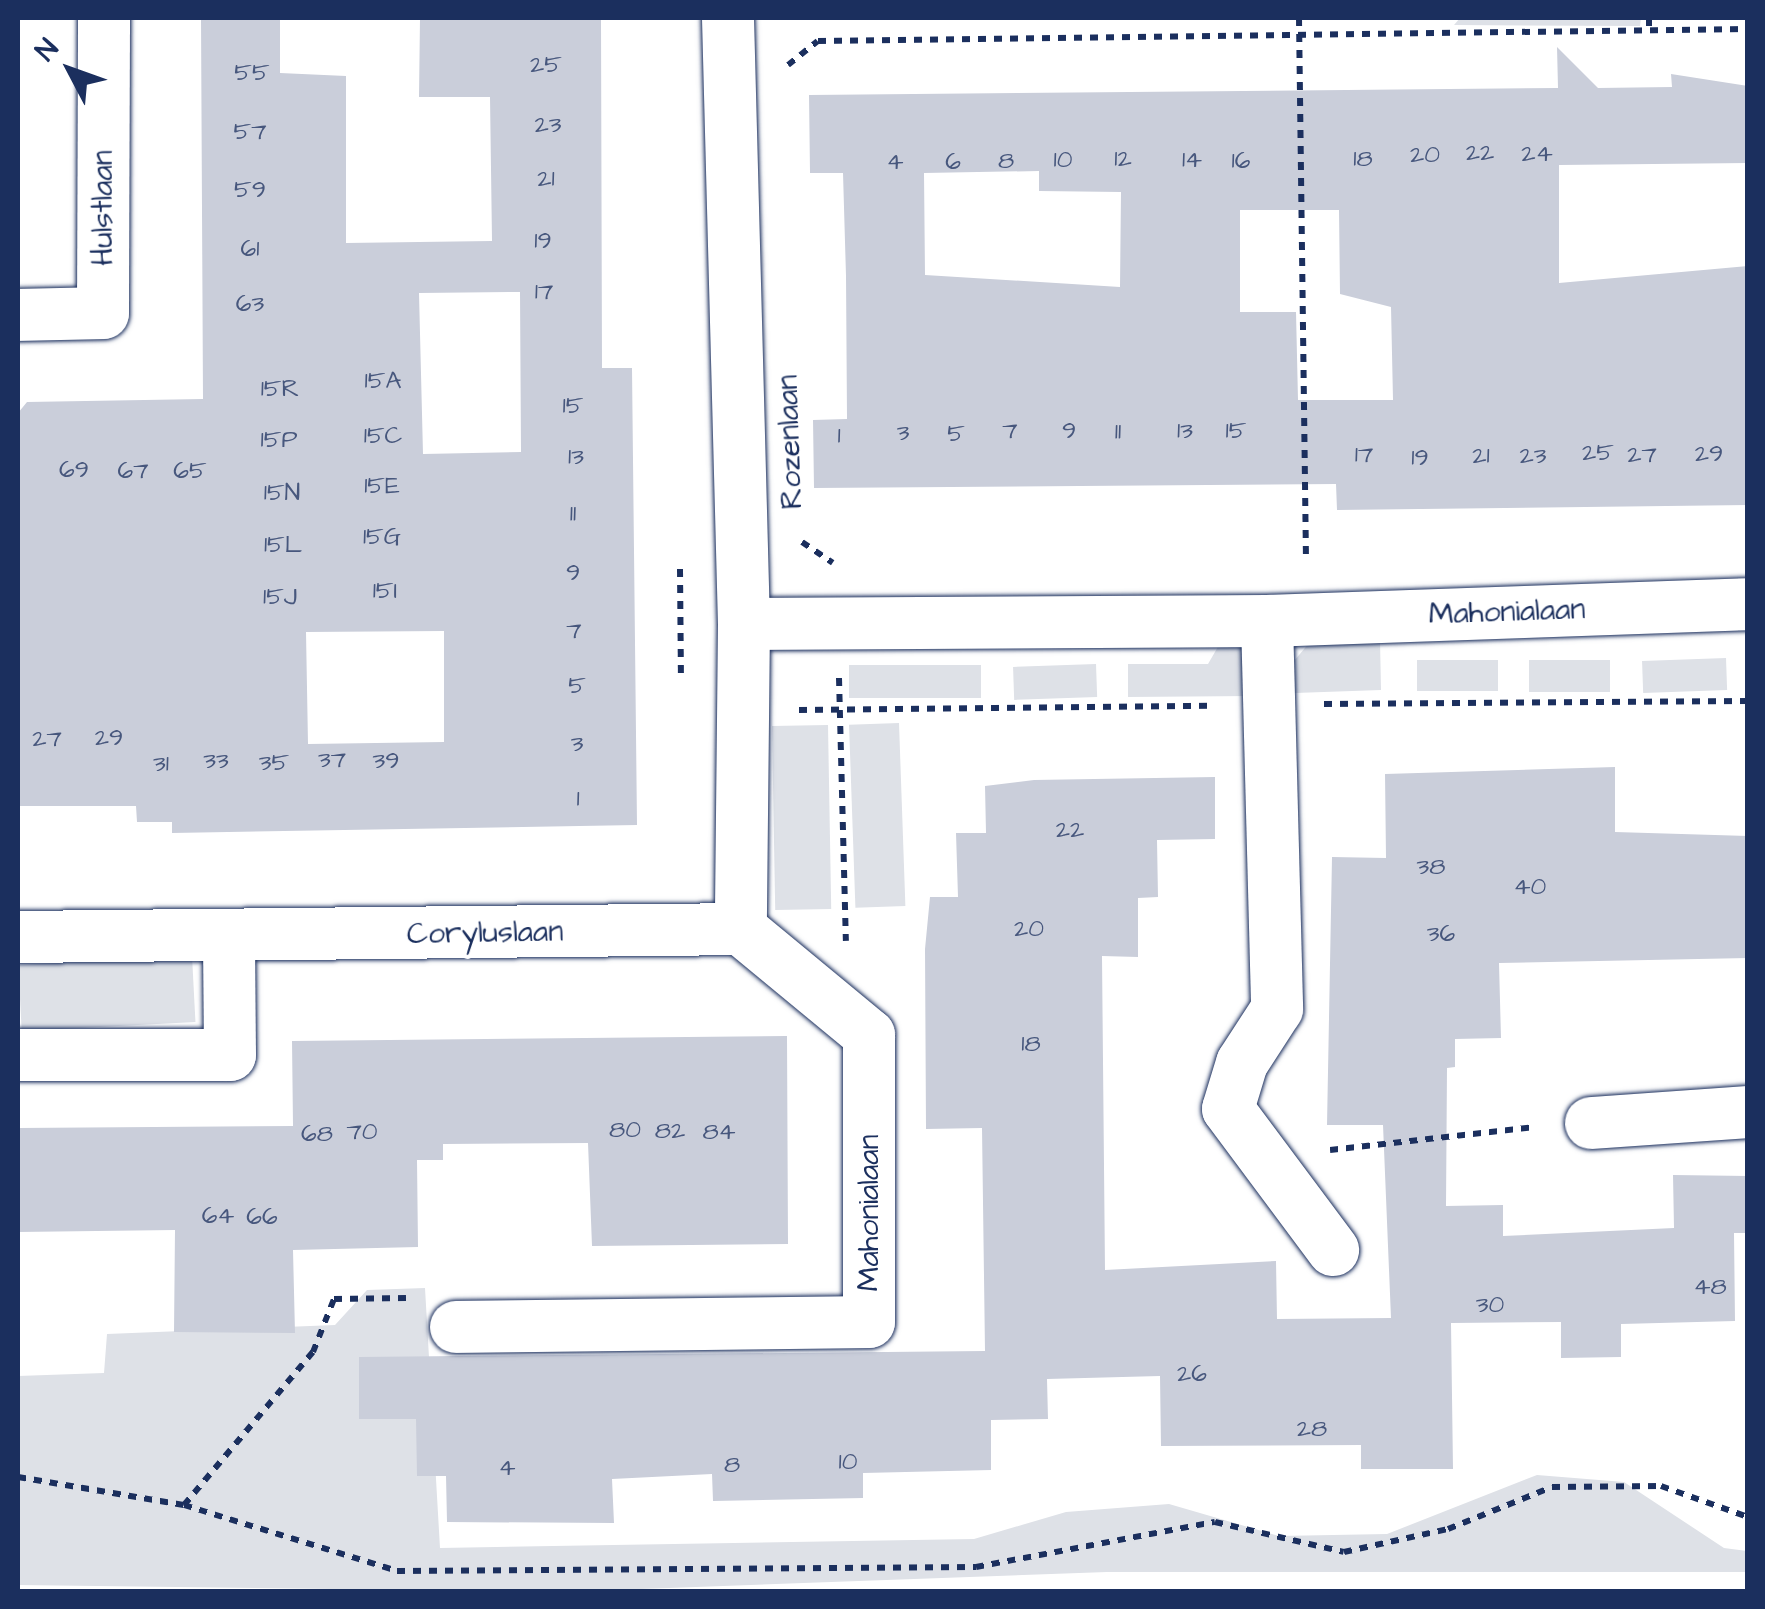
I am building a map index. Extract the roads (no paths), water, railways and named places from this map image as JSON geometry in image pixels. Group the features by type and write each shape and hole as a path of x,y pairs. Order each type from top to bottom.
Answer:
{"street":[{"name":"Hulstlaan","path":"18,315 103,313 104,18"},
{"name":"Rozenlaan","path":"728,18 744,624 742,929"},
{"name":"Mahonialaan","path":"744,624 1287,620 1748,604"},
{"path":"1287,620 1277,1009 1242,1063 1228,1109 1285,1176 1332,1250"},
{"name":"Mahonialaan","path":"456,1327 869,1322 868,1035 742,929"},
{"name":"Coryluslaan","path":"18,938 742,929"},
{"path":"18,1055 230,1055 229,936"},
{"path":"1591,1123 1748,1112"}]}
